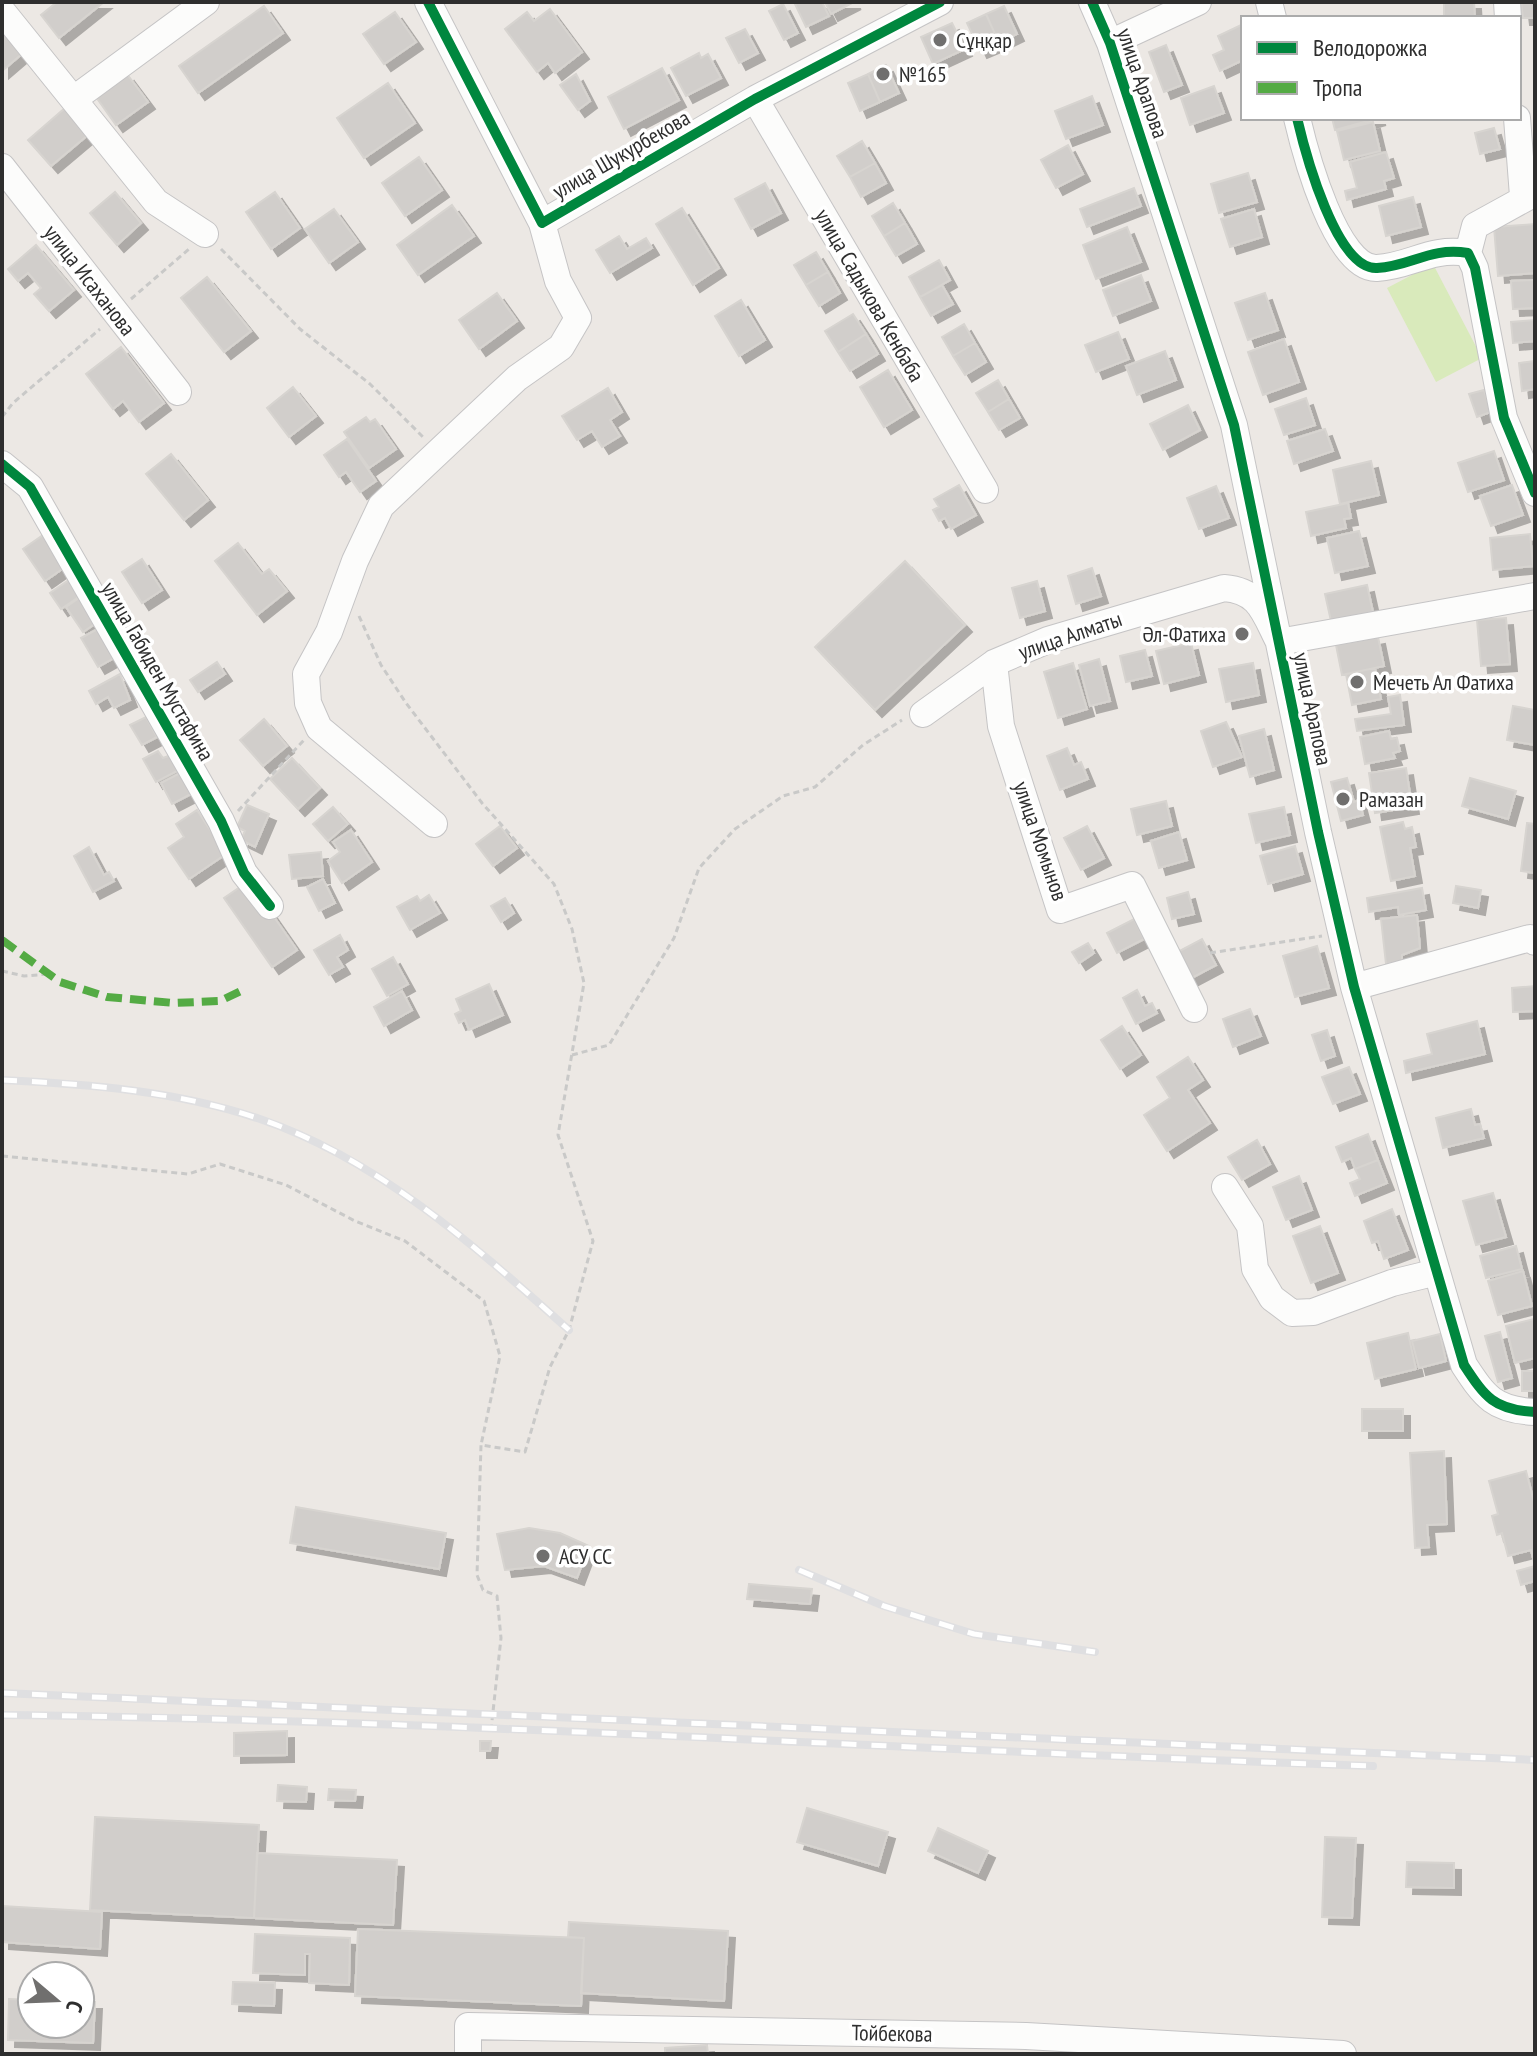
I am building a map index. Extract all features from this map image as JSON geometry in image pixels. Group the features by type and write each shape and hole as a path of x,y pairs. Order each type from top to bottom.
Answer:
{"street":[{"path":"74,99 206,2"},
{"name":"улица Шукурбекова","path":"428,2 542,223 755,99 940,2"},
{"name":"улица Арапова","path":"1092,2 1110,43 1234,425 1354,987 1464,1365 1485,1396 1523,1411"},
{"path":"1110,43 1198,2"},
{"path":"2,11 156,202 205,234"},
{"name":"улица Садыкова Кенбаба","path":"755,99 985,490"},
{"path":"1297,120 1310,174 1352,258 1366,268 1382,268 1445,249 1468,253"},
{"path":"1517,120 1529,195 1475,226 1468,253 1475,268 1504,418 1535,493"},
{"name":"улица Исаханова","path":"2,167 178,392"},
{"path":"434,824 319,728 308,703 306,674 329,632 355,561 381,506 517,378 561,347 574,330 578,318 558,281 542,223"},
{"name":"улица Габиден Мустафина","path":"2,464 30,487 221,821 244,873 270,906"},
{"name":"улица Алматы","path":"923,714 994,663 1078,630 1224,588 1243,590 1259,602 1279,642"},
{"path":"1279,642 1535,596"},
{"name":"улица Момынов","path":"994,663 1001,726 1060,910 1132,885 1194,1009"},
{"path":"1354,987 1530,938 1535,942"},
{"path":"1225,1187 1250,1226 1255,1269 1272,1298 1292,1313 1313,1312 1392,1283 1437,1272"},
{"name":"Тойбекова","path":"468,2054 468,2026 483,2026 1026,2036 1343,2054"}],"path":[{"path":"2,417 13,403 108,323 115,312 205,234 300,329 370,384 437,450"},
{"path":"358,602 359,616 381,665 406,703 482,803 554,884 572,929 584,983 558,1135 593,1241 569,1330 550,1367 525,1452 481,1445"},
{"path":"572,1055 609,1045 674,938 699,868 735,829 783,796 815,787 863,745 909,716 923,714"},
{"path":"221,821 238,811 294,747 319,728"},
{"path":"1210,953 1341,931"},
{"path":"2,971 24,976 49,974"},
{"path":"2,1156 188,1174 220,1164 286,1185 355,1221 405,1241 484,1301 499,1343 500,1356 481,1445 477,1575 483,1590 497,1596 501,1608 501,1638 491,1730"}],"green space":[{"path":"1433,264 1482,358 1436,382 1387,288"}],"building":[{"path":"57,2 104,2 59,38 41,15"},
{"path":"794,2 822,2 829,16 806,27"},
{"path":"825,2 854,2 831,14"},
{"path":"1444,2 1474,2 1475,16 1444,16"},
{"path":"1521,2 1535,2 1535,18 1523,18"},
{"path":"783,4 798,33 784,40 769,11"},
{"path":"264,6 283,33 198,93 179,66"},
{"path":"1004,6 1017,34 999,43 986,14"},
{"path":"550,9 582,52 555,73 548,63 537,72 505,29 527,12 534,21"},
{"path":"395,12 416,42 384,64 363,34"},
{"path":"986,14 999,43 980,51 967,23"},
{"path":"952,23 965,49 933,64 921,37"},
{"path":"1241,25 1241,61 1220,71 1213,55 1224,50 1218,36"},
{"path":"745,29 758,53 739,63 726,38"},
{"path":"2,31 22,54 2,71"},
{"path":"1166,45 1182,85 1164,92 1149,52"},
{"path":"699,53 701,58 708,54 721,78 686,96 671,68"},
{"path":"886,65 899,93 880,102 868,74"},
{"path":"662,68 679,100 624,129 608,97"},
{"path":"127,74 148,102 116,125 96,97"},
{"path":"576,74 590,101 578,110 560,85"},
{"path":"868,74 880,102 860,111 848,83"},
{"path":"388,83 415,123 364,158 337,118"},
{"path":"1214,86 1224,113 1190,125 1181,98"},
{"path":"1092,96 1103,125 1066,139 1055,111"},
{"path":"65,108 88,135 51,166 28,140"},
{"path":"1332,120 1372,120 1335,130"},
{"path":"1373,122 1380,151 1344,160 1337,131"},
{"path":"1494,128 1500,149 1480,154 1475,133"},
{"path":"862,141 875,163 850,177 837,156"},
{"path":"1068,145 1083,174 1056,188 1041,160"},
{"path":"1386,152 1394,178 1384,181 1386,189 1347,200 1345,191 1357,188 1350,162"},
{"path":"419,157 442,190 405,216 382,183"},
{"path":"875,163 886,183 861,197 850,177"},
{"path":"1248,173 1257,202 1219,213 1211,184"},
{"path":"765,183 781,213 751,229 735,199"},
{"path":"1134,188 1141,206 1087,227 1080,209"},
{"path":"115,192 141,223 117,245 90,213"},
{"path":"275,192 300,228 271,249 246,212"},
{"path":"1413,197 1421,227 1386,236 1379,206"},
{"path":"893,203 905,223 884,236 872,216"},
{"path":"452,205 474,236 418,275 397,245"},
{"path":"682,208 719,268 693,285 656,224"},
{"path":"334,209 358,242 329,263 305,229"},
{"path":"1254,209 1262,237 1230,247 1221,219"},
{"path":"905,223 917,244 896,256 884,236"},
{"path":"1535,224 1535,273 1498,276 1494,227"},
{"path":"1127,227 1141,262 1096,279 1083,245"},
{"path":"619,236 627,249 646,238 652,248 610,273 596,250"},
{"path":"36,245 74,290 49,311 34,294 41,288 28,273 18,281 8,269"},
{"path":"816,252 828,272 806,285 794,265"},
{"path":"939,260 950,280 920,297 909,277"},
{"path":"828,272 840,293 819,306 806,285"},
{"path":"1141,275 1151,301 1113,316 1103,290"},
{"path":"207,277 251,331 224,352 181,298"},
{"path":"1534,280 1535,308 1513,309 1511,281"},
{"path":"942,285 953,304 931,316 920,297"},
{"path":"497,293 517,321 479,349 459,320"},
{"path":"1265,293 1278,330 1248,340 1235,303"},
{"path":"741,300 765,340 739,356 715,316"},
{"path":"853,314 866,334 838,352 825,331"},
{"path":"1535,320 1535,341 1513,343 1511,322"},
{"path":"964,324 975,343 953,356 942,337"},
{"path":"1118,332 1129,359 1096,372 1085,345"},
{"path":"866,334 878,354 850,371 838,352"},
{"path":"1284,339 1299,382 1263,395 1248,352"},
{"path":"975,343 986,362 965,375 953,356"},
{"path":"121,347 164,403 139,422 123,401 113,409 86,374"},
{"path":"1165,351 1176,380 1137,395 1126,366"},
{"path":"1535,361 1535,389 1522,391 1519,363"},
{"path":"888,370 912,410 884,427 860,387"},
{"path":"998,380 1009,399 988,412 976,393"},
{"path":"293,387 316,416 289,437 267,408"},
{"path":"608,388 622,412 610,420 620,436 602,447 592,431 577,440 562,416"},
{"path":"1484,390 1491,412 1477,417 1469,394"},
{"path":"1306,398 1315,425 1284,435 1275,409"},
{"path":"1009,399 1020,418 999,430 988,412"},
{"path":"1188,405 1200,430 1163,450 1150,424"},
{"path":"366,417 370,422 375,419 396,449 369,468 344,432"},
{"path":"1325,429 1333,451 1294,464 1287,441"},
{"path":"347,439 376,481 360,492 346,472 339,477 324,455"},
{"path":"1494,451 1504,480 1468,492 1458,463"},
{"path":"171,454 208,500 184,520 146,474"},
{"path":"1371,461 1379,495 1340,504 1333,470"},
{"path":"959,485 976,515 951,529 945,518 939,521 933,510 939,507 934,499"},
{"path":"1512,485 1523,515 1491,526 1480,496"},
{"path":"1216,486 1229,518 1199,529 1187,498"},
{"path":"1348,503 1351,518 1344,519 1346,528 1311,536 1306,512"},
{"path":"1359,531 1368,566 1335,573 1327,538"},
{"path":"46,533 68,565 45,581 23,549"},
{"path":"1530,534 1533,566 1493,570 1490,538"},
{"path":"238,543 262,574 269,569 287,591 257,615 215,561"},
{"path":"142,559 162,590 142,603 122,572"},
{"path":"905,561 965,625 875,710 815,647"},
{"path":"1092,568 1101,596 1076,604 1068,576"},
{"path":"69,580 80,596 61,609 50,593"},
{"path":"1037,581 1045,611 1020,618 1012,588"},
{"path":"1367,585 1373,612 1331,621 1325,594"},
{"path":"85,594 102,619 83,632 66,607"},
{"path":"1506,618 1510,664 1481,666 1477,620"},
{"path":"105,625 121,654 98,667 81,638"},
{"path":"1378,637 1384,666 1342,675 1336,645"},
{"path":"1191,643 1199,675 1164,684 1156,651"},
{"path":"1145,650 1152,676 1126,682 1120,656"},
{"path":"1099,659 1110,701 1090,706 1079,665"},
{"path":"217,662 225,674 198,692 190,680"},
{"path":"1073,663 1087,709 1058,718 1044,672"},
{"path":"1253,663 1259,695 1226,702 1219,669"},
{"path":"1375,668 1381,699 1352,705 1346,674"},
{"path":"120,674 130,700 114,708 108,697 96,704 89,691"},
{"path":"1400,695 1404,725 1357,731 1355,719 1391,714 1388,697"},
{"path":"1513,706 1535,710 1535,745 1507,740"},
{"path":"146,717 157,737 142,745 130,725"},
{"path":"264,719 287,746 263,766 240,740"},
{"path":"1226,722 1242,757 1213,767 1201,731"},
{"path":"1264,729 1274,770 1250,777 1239,736"},
{"path":"1389,731 1391,739 1397,738 1400,751 1393,753 1395,758 1365,764 1360,737"},
{"path":"1067,748 1074,765 1081,762 1088,779 1060,790 1047,756"},
{"path":"158,751 163,758 171,755 179,770 156,782 143,759"},
{"path":"292,758 320,788 298,809 270,779"},
{"path":"1406,768 1412,807 1375,813 1369,773"},
{"path":"180,773 191,794 172,804 161,783"},
{"path":"1347,778 1354,802 1359,800 1363,815 1341,821 1331,782"},
{"path":"1470,778 1516,791 1508,819 1462,806"},
{"path":"1166,801 1172,826 1137,835 1131,809"},
{"path":"247,805 269,814 255,847 241,840 245,831 237,827"},
{"path":"333,807 348,824 328,841 313,824"},
{"path":"1284,807 1290,835 1256,843 1249,814"},
{"path":"197,810 226,854 189,879 168,848 184,837 176,824"},
{"path":"1403,822 1405,829 1412,827 1416,847 1410,848 1415,876 1391,881 1380,827"},
{"path":"1527,823 1535,824 1535,873 1521,871"},
{"path":"500,826 517,848 493,866 476,844"},
{"path":"1087,826 1104,858 1081,870 1064,838"},
{"path":"351,830 372,862 342,883 328,861 340,852 333,842"},
{"path":"1179,832 1187,860 1159,868 1151,841"},
{"path":"1295,846 1303,874 1268,884 1260,856"},
{"path":"89,847 104,875 109,872 114,881 93,892 74,856"},
{"path":"321,852 323,876 292,879 289,855"},
{"path":"323,879 335,903 319,911 307,887"},
{"path":"249,881 297,950 272,967 224,898"},
{"path":"1456,886 1481,890 1478,908 1453,903"},
{"path":"1422,888 1426,910 1399,915 1398,907 1369,912 1367,898"},
{"path":"1188,892 1194,914 1172,919 1167,898"},
{"path":"429,895 440,913 410,930 397,907 417,896 420,901"},
{"path":"505,898 514,913 501,922 491,906"},
{"path":"1417,915 1420,948 1402,955 1402,962 1386,964 1381,919"},
{"path":"1134,919 1144,939 1117,953 1107,933"},
{"path":"340,935 348,950 337,957 343,967 329,975 314,950"},
{"path":"1202,939 1216,965 1188,980 1174,954"},
{"path":"1088,943 1094,953 1079,963 1072,952"},
{"path":"1317,946 1329,988 1295,997 1283,956"},
{"path":"393,957 408,984 387,996 372,969"},
{"path":"489,984 503,1015 469,1030 465,1020 459,1023 455,1014 461,1011 456,999"},
{"path":"1535,986 1535,1011 1513,1012 1512,988"},
{"path":"1137,990 1145,1006 1152,1003 1157,1013 1136,1024 1123,998"},
{"path":"402,991 412,1010 384,1026 374,1007"},
{"path":"1250,1009 1261,1036 1233,1047 1223,1019"},
{"path":"1477,1021 1485,1054 1406,1073 1404,1061 1432,1054 1427,1034"},
{"path":"1122,1026 1141,1055 1120,1069 1101,1040"},
{"path":"1327,1030 1335,1056 1321,1061 1312,1035"},
{"path":"1188,1057 1203,1080 1188,1090 1210,1123 1167,1151 1144,1115 1170,1098 1157,1077"},
{"path":"1349,1067 1360,1094 1333,1104 1322,1077"},
{"path":"1471,1109 1475,1125 1480,1124 1484,1138 1443,1148 1436,1118"},
{"path":"1368,1134 1378,1160 1355,1169 1351,1158 1342,1162 1336,1147"},
{"path":"1257,1140 1270,1164 1242,1180 1228,1157"},
{"path":"1378,1160 1387,1183 1355,1196 1350,1183 1360,1179 1355,1169"},
{"path":"1299,1176 1312,1210 1286,1220 1273,1187"},
{"path":"1493,1193 1506,1237 1476,1245 1463,1201"},
{"path":"1392,1209 1408,1250 1384,1259 1378,1241 1372,1243 1364,1221"},
{"path":"1320,1226 1338,1273 1311,1283 1293,1236"},
{"path":"1516,1246 1522,1269 1486,1278 1480,1256"},
{"path":"1523,1271 1532,1306 1498,1315 1488,1281"},
{"path":"1534,1319 1535,1358 1515,1363 1506,1326"},
{"path":"1500,1332 1512,1378 1498,1382 1485,1336"},
{"path":"1408,1333 1416,1369 1375,1379 1367,1343"},
{"path":"1440,1334 1446,1361 1419,1368 1412,1341"},
{"path":"1522,1371 1535,1371 1535,1391 1522,1391"},
{"path":"1362,1409 1403,1409 1403,1431 1362,1431"},
{"path":"1444,1451 1447,1524 1427,1525 1429,1547 1415,1548 1410,1453"},
{"path":"1526,1471 1535,1506 1535,1566 1531,1550 1508,1556 1502,1533 1497,1535 1492,1516 1498,1514 1489,1481"},
{"path":"296,1507 446,1533 439,1569 290,1543"},
{"name":"АСУ СС","path":"529,1528 560,1533 589,1546 577,1578 544,1566 505,1570 497,1534"},
{"path":"1535,1566 1535,1581 1521,1585 1517,1571"},
{"path":"749,1584 812,1589 810,1604 747,1599"},
{"path":"287,1731 287,1755 234,1756 234,1733"},
{"path":"480,1741 491,1741 490,1751 480,1751"},
{"path":"278,1785 307,1787 306,1802 277,1801"},
{"path":"329,1789 356,1790 355,1801 328,1800"},
{"path":"807,1808 888,1832 878,1866 797,1842"},
{"path":"95,1817 259,1825 254,1918 90,1910"},
{"path":"938,1828 988,1851 978,1873 928,1851"},
{"path":"1325,1837 1356,1838 1352,1918 1322,1917"},
{"path":"257,1853 397,1860 393,1925 254,1918"},
{"path":"1407,1862 1454,1863 1454,1888 1406,1887"},
{"path":"2,1906 102,1912 100,1949 2,1942"},
{"path":"569,1922 728,1931 724,2001 581,1993 584,1938 568,1937"},
{"path":"358,1929 584,1938 581,2006 355,1996"},
{"path":"255,1934 350,1938 349,1985 309,1983 310,1954 305,1954 305,1975 253,1973"},
{"path":"233,1982 275,1983 274,2006 232,2004"},
{"path":"9,1999 16,1999 16,2040 93,2040 93,2043 8,2040"},
{"path":"707,2045 708,2054 665,2054 665,2048"}],"railway":[{"path":"2,1080 165,1095 229,1109 304,1136 386,1182 425,1209 569,1330"},
{"path":"799,1570 884,1606 974,1634 1095,1652"},
{"path":"2,1693 1535,1760"},
{"path":"2,1715 516,1729 1373,1766"}],"marked path":[{"path":"2,940 60,982 107,997 174,1003 220,1001 245,989"}],"cycle path":[{"path":"428,2 542,223 755,99 940,2"},
{"path":"1092,2 1110,43 1234,425 1318,832 1354,987 1464,1365 1492,1400 1510,1408 1535,1412"},
{"path":"1298,120 1325,206 1348,250 1362,264 1389,267 1442,253 1468,253 1475,268 1504,418 1535,493"},
{"path":"2,464 30,487 221,821 244,873 270,906"}],"place":[{"name":"Сұңқар","path":"940,40"},
{"name":"№165","path":"883,74"},
{"name":"Әл-Фатиха","path":"1242,634"},
{"name":"Мечеть Ал Фатиха","path":"1357,682"},
{"name":"Рамазан","path":"1343,799"},
{"name":"АСУ СС","path":"543,1556"}]}
